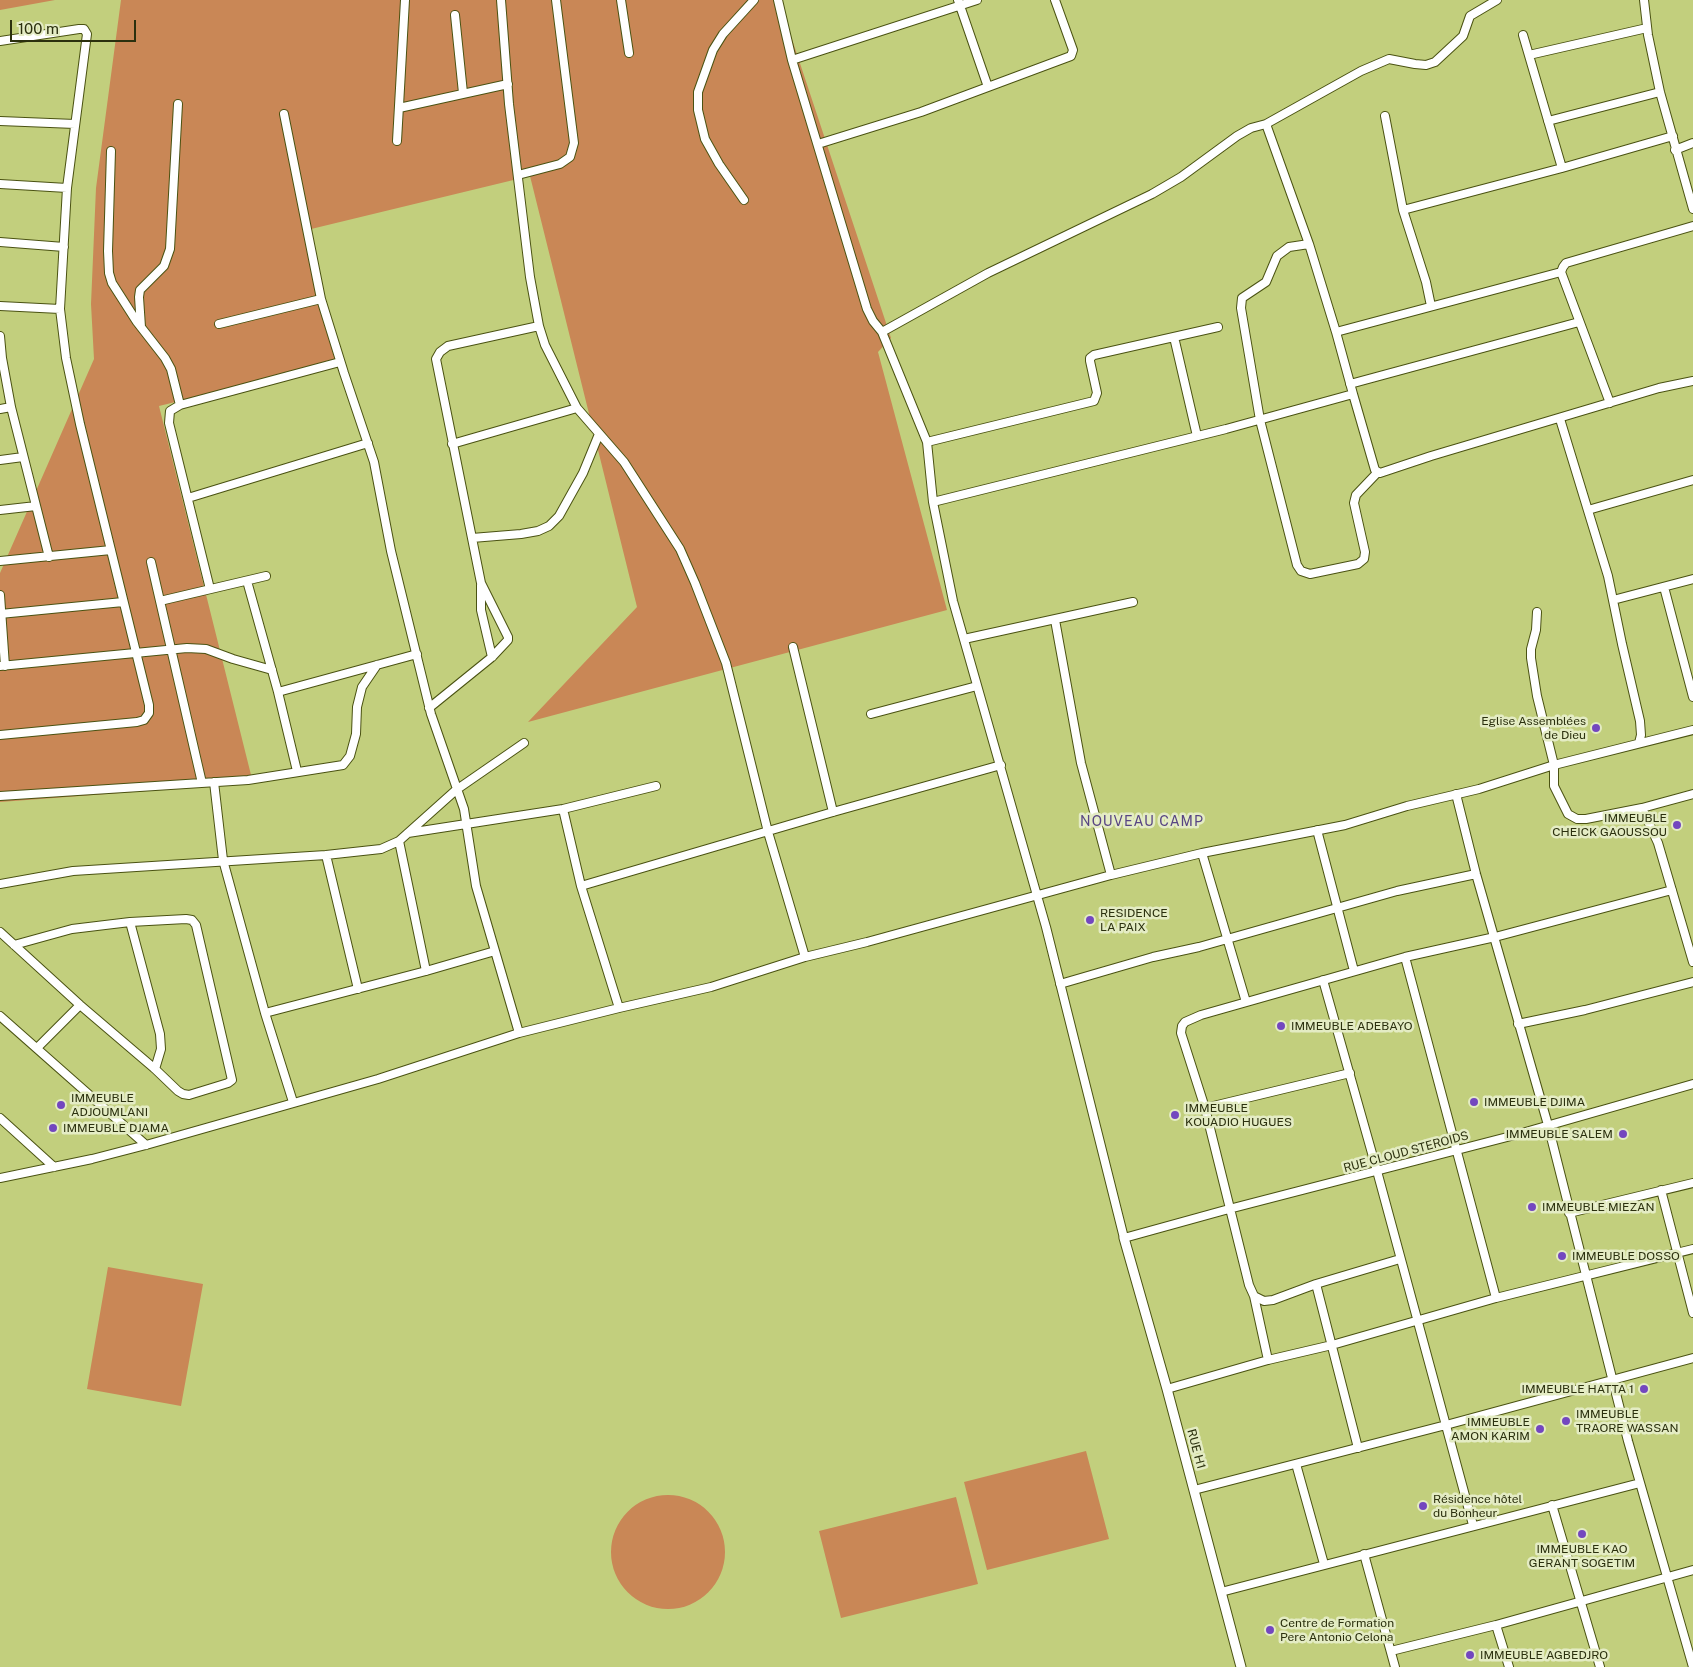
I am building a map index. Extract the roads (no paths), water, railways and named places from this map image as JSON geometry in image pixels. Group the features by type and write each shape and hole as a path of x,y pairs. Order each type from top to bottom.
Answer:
{"street":[{"path":"396,141 405,0"},
{"path":"501,0 508,84 530,276 544,345 577,408 624,462 680,549 695,583 726,663 768,832 805,957"},
{"path":"518,174 560,164 570,157 574,143 556,0"},
{"path":"620,0 630,53"},
{"path":"744,200 719,164 705,139 698,110 698,92 701,79 713,50 723,34 754,0"},
{"path":"778,0 792,60 867,309 873,321 882,332 927,442 933,502 953,601 1037,896 1124,1238"},
{"path":"792,60 959,3 977,0"},
{"path":"818,144 921,112 1071,56 1073,50 1055,0"},
{"path":"882,332 988,273 1152,194 1181,177 1237,136 1251,128 1266,124 1361,71 1390,60 1426,65 1436,62 1463,36 1470,16 1497,0"},
{"path":"1644,0 1647,28 1660,92 1693,209"},
{"path":"959,3 988,87"},
{"path":"454,15 463,93"},
{"path":"1529,55 1647,28"},
{"path":"0,41 84,29 88,34 67,188 60,309 66,358 80,424 149,705 149,713 144,720 136,722 0,735"},
{"path":"1523,35 1562,168"},
{"path":"399,108 508,84"},
{"path":"1548,121 1660,92"},
{"path":"141,327 140,290 164,266 170,249 178,104"},
{"path":"284,114 321,299 374,462 391,551 430,708 456,790 464,809 476,886 519,1033"},
{"path":"1385,116 1403,210 1426,282 1431,306"},
{"path":"0,121 75,124"},
{"path":"1266,124 1309,244 1377,473"},
{"path":"1403,210 1562,168 1673,136"},
{"path":"1675,150 1693,143"},
{"path":"111,151 109,273 112,283 141,327 160,349 171,369 180,405"},
{"path":"0,184 67,188"},
{"path":"1610,403 1562,272 1566,264 1693,226"},
{"path":"0,242 64,247"},
{"path":"1309,244 1289,248 1277,256 1266,282 1242,298 1241,308 1246,348 1260,420 1297,565 1302,571 1310,574 1358,564 1364,559 1354,503 1356,495 1377,473 1659,388 1693,381"},
{"path":"1336,332 1562,272"},
{"path":"219,324 321,299"},
{"path":"0,306 60,309"},
{"path":"1350,384 1579,322"},
{"path":"492,657 480,610 481,583 436,359 440,352 448,346 539,326"},
{"path":"927,442 1094,401 1097,393 1090,358 1094,355 1218,327"},
{"path":"0,336 1,358 11,407 49,557"},
{"path":"1174,337 1197,436"},
{"path":"210,589 169,422 170,411 180,405 340,362"},
{"path":"933,502 1260,420 1353,394"},
{"path":"0,409 11,407"},
{"path":"452,444 577,408"},
{"path":"1560,418 1608,576 1640,721 1641,734 1639,744"},
{"path":"472,538 521,534 538,531 549,526 559,516 576,486 599,434"},
{"path":"188,498 368,443"},
{"path":"0,460 23,457"},
{"path":"1588,510 1693,480"},
{"path":"0,510 36,506"},
{"path":"0,561 111,550"},
{"path":"151,562 202,783"},
{"path":"160,600 266,576"},
{"path":"1613,600 1693,579"},
{"path":"247,581 278,692 297,771"},
{"path":"430,708 492,657 508,640 481,583"},
{"path":"1664,587 1693,697"},
{"path":"0,596 2,666 171,650 206,649 272,670"},
{"path":"1,614 123,602"},
{"path":"964,639 1133,602"},
{"path":"1538,612 1531,658 1554,765 1554,786 1568,814 1577,819 1586,819 1642,808 1693,794"},
{"path":"1055,620 1081,763 1110,875"},
{"path":"793,647 833,812"},
{"path":"278,692 417,654"},
{"path":"0,796 248,780 343,765 348,761 356,734 357,707 362,687 377,665"},
{"path":"872,714 977,686"},
{"path":"0,1178 146,1145 378,1078 519,1033 712,987 805,957 867,942 1110,875 1202,853 1345,825 1510,780 1554,765 1693,730"},
{"path":"0,884 72,871 326,855 381,849 399,841 456,790 524,743"},
{"path":"581,886 1001,765"},
{"path":"214,782 224,860 265,1013 293,1102"},
{"path":"408,833 563,809 656,786"},
{"path":"1456,794 1476,874 1548,1126 1640,1483 1693,1667"},
{"path":"1642,808 1656,837 1693,962"},
{"path":"563,809 581,886 619,1008"},
{"path":"1316,830 1354,971"},
{"path":"399,841 426,971"},
{"path":"1202,853 1246,1002"},
{"path":"326,855 358,989"},
{"path":"1060,984 1336,907 1397,891 1476,874"},
{"path":"1268,1360 1254,1296 1249,1285 1205,1108 1181,1033 1185,1022 1246,1002 1405,957 1495,937 1672,890"},
{"path":"0,932 14,945 80,1005 183,1094 189,1095 228,1083 232,1080 196,925 192,920 186,918 130,922 72,929 14,945"},
{"path":"130,922 160,1034 161,1050 155,1069"},
{"path":"265,1013 495,951"},
{"path":"1405,957 1496,1298"},
{"path":"1323,980 1473,1525"},
{"path":"1518,1024 1602,1006 1693,982"},
{"path":"37,1048 80,1005"},
{"path":"0,1016 146,1145"},
{"path":"1205,1108 1350,1073"},
{"name":"RUE CLOUD STEROIDS","path":"1124,1238 1548,1126 1693,1084"},
{"path":"0,1118 54,1167"},
{"path":"1569,1213 1693,1183"},
{"path":"1661,1190 1693,1313"},
{"name":"RUE H1","path":"1124,1238 1241,1667"},
{"path":"1167,1390 1268,1360 1332,1345 1496,1298 1693,1249"},
{"path":"1254,1296 1264,1301 1273,1300 1316,1284 1400,1259"},
{"path":"1316,1284 1358,1448"},
{"path":"1194,1490 1446,1426 1693,1358"},
{"path":"1296,1464 1324,1564"},
{"path":"1221,1592 1640,1483"},
{"path":"1552,1505 1600,1667"},
{"path":"1364,1554 1395,1667"},
{"path":"1391,1651 1496,1625 1693,1570"},
{"path":"1496,1625 1509,1667"}],"place":[{"name":"Eglise Assemblées de Dieu","path":"1596,728"},
{"name":"IMMEUBLE CHEICK GAOUSSOU","path":"1677,825"},
{"name":"RESIDENCE LA PAIX","path":"1090,920"},
{"name":"IMMEUBLE ADEBAYO","path":"1281,1026"},
{"name":"IMMEUBLE DJIMA","path":"1474,1102"},
{"name":"IMMEUBLE ADJOUMLANI","path":"61,1105"},
{"name":"IMMEUBLE KOUADIO HUGUES","path":"1175,1115"},
{"name":"IMMEUBLE DJAMA","path":"53,1128"},
{"name":"IMMEUBLE SALEM","path":"1623,1134"},
{"name":"IMMEUBLE MIEZAN","path":"1532,1207"},
{"name":"IMMEUBLE DOSSO","path":"1562,1256"},
{"name":"IMMEUBLE HATTA 1","path":"1644,1389"},
{"name":"IMMEUBLE TRAORE WASSAN","path":"1566,1421"},
{"name":"IMMEUBLE AMON KARIM","path":"1540,1429"},
{"name":"Résidence hôtel du Bonheur","path":"1423,1506"},
{"name":"IMMEUBLE KAO GERANT SOGETIM","path":"1582,1534"},
{"name":"Centre de Formation Pere Antonio Celona","path":"1270,1630"},
{"name":"IMMEUBLE AGBEDJRO","path":"1470,1655"}],"district":[{"name":"NOUVEAU CAMP","path":"1142,822"}]}
